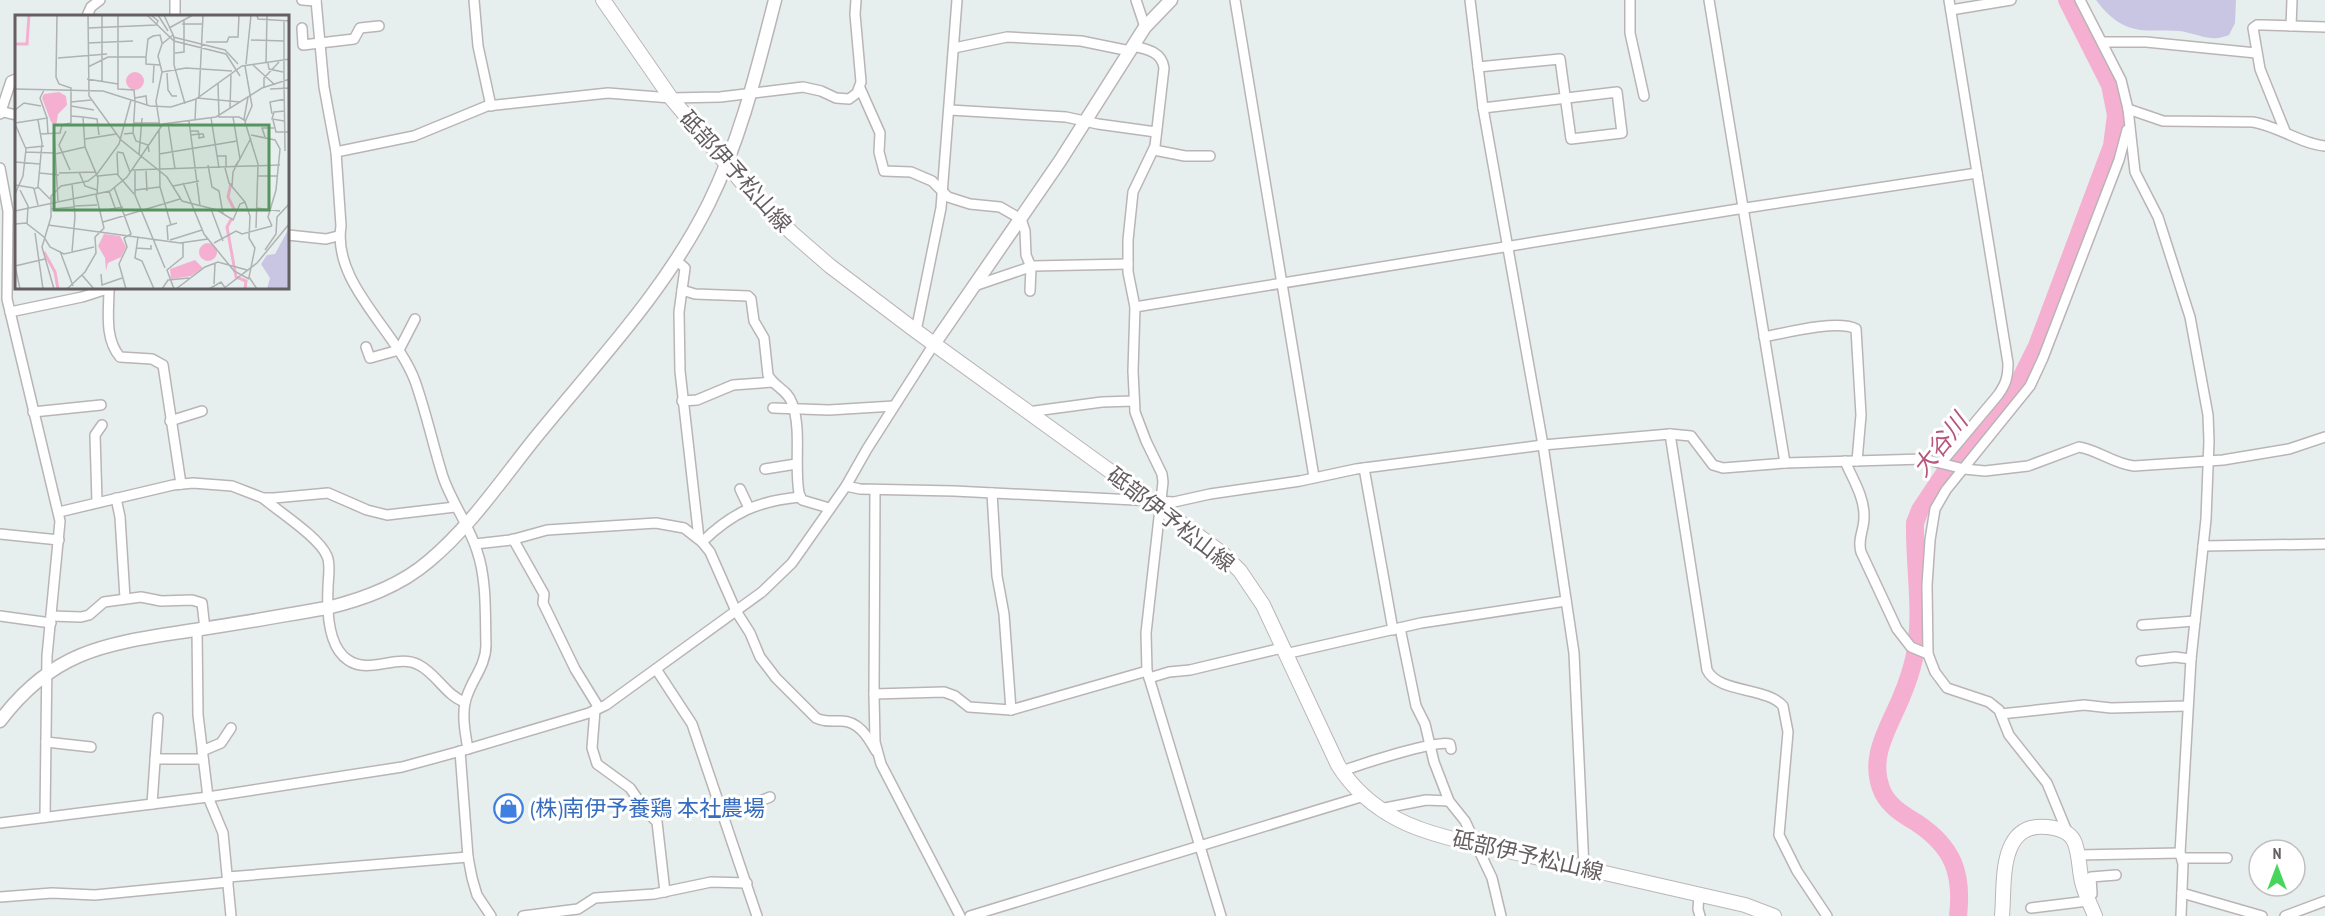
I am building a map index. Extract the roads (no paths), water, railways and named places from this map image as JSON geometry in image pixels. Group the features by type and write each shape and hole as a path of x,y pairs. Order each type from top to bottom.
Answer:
{"main road":[{"name":"砥部伊予松山線","path":"603,0 671,98 726,165 792,233 830,266 916,331 1157,503 1240,571 1263,605 1342,771 1364,796 1380,809 1418,828 1745,905 1774,916"},
{"path":"2002,916 2004,864 2007,854 2016,839 2030,829 2040,827 2060,829 2074,840 2081,879 2095,916"}],"street":[{"path":"87,15 91,7 100,0"},
{"path":"302,0 316,0 324,87 336,152 341,226 338,236 348,274 399,350 414,379 455,507 475,544 483,579 486,649 482,665 465,702 464,750 468,857 477,896 491,916"},
{"path":"474,0 478,46 490,106"},
{"path":"0,721 21,695 47,673 80,654 112,643 327,608 367,597 399,581 429,561 465,524 628,325 676,260 709,203 739,133 774,0"},
{"path":"856,0 860,88 880,133 879,152 884,171 917,174 932,181 942,193 960,201 1000,207 1021,219 1025,231 1026,255 1031,267 1030,291"},
{"path":"916,331 931,266 942,193 957,0"},
{"path":"1136,0 1145,27"},
{"path":"0,822 208,797 402,766 464,750 597,709 623,694 698,636 762,592 792,563 846,486 934,344 1021,219 1145,27 1171,0"},
{"path":"1235,0 1314,477"},
{"path":"1470,0 1483,108 1543,445 1574,653 1584,868"},
{"path":"1630,0 1630,33 1644,96"},
{"path":"1709,0 1785,463"},
{"path":"1942,462 2006,385 2008,376 1950,5 2011,0"},
{"path":"2080,0 2121,80 2128,109 2135,172 2158,217 2190,317 2208,415 2210,441 2207,461 2206,519 2187,706 2181,916"},
{"path":"2291,26 2292,0"},
{"path":"2285,131 2266,88 2256,53 2253,28 2258,25 2325,27"},
{"path":"302,28 303,45 354,39 360,28 379,26"},
{"path":"954,48 1008,37 1081,41 1154,52 1163,62 1154,150 1133,192 1128,240 1128,264 1135,307 1134,401 1139,423 1162,474 1157,503 1146,633 1148,674 1221,916"},
{"path":"2103,42 2145,42 2256,53"},
{"path":"1478,67 1560,59 1565,98 1571,139 1622,133 1617,92 1565,98 1483,108"},
{"path":"15,79 3,89 0,112 15,115"},
{"path":"336,152 414,136 490,106 608,93 671,98 751,94 803,87 821,91 836,98 849,99 860,88"},
{"path":"2128,109 2163,121 2267,124 2313,145 2325,146"},
{"path":"950,110 1066,117 1156,132"},
{"path":"1920,651 1935,509 1946,490 2030,386 2043,358 2119,160 2129,125"},
{"path":"1154,150 1185,156 1210,156"},
{"path":"0,168 4,217 4,299 10,312 59,513 59,540 47,673 45,818"},
{"path":"1135,307 1977,172"},
{"path":"290,235 326,239 338,236"},
{"path":"676,260 685,268 678,338 682,401 701,540"},
{"path":"977,285 1031,267 1128,264"},
{"path":"10,312 82,297 104,290"},
{"path":"110,290 109,330 115,352 120,357 152,359 163,366 181,484"},
{"path":"682,290 695,294 748,296 751,299 754,321 764,338 768,375 773,382 783,388 793,409 797,483 800,497 814,505 830,508"},
{"path":"366,347 370,358 399,350 415,318"},
{"path":"1764,337 1822,327 1851,326 1856,328 1861,415 1857,461"},
{"path":"682,401 697,400 733,385 773,382"},
{"path":"1032,415 1035,411 1102,402 1134,401"},
{"path":"33,412 101,405"},
{"path":"773,408 830,410 894,406"},
{"path":"170,421 202,411"},
{"path":"97,502 95,435 102,425"},
{"path":"846,486 875,490 992,493 1157,503 1185,501 1210,494 1252,489 1364,468 1543,445 1670,434 1691,436 1713,465 1723,468 1785,463 1924,459 1964,469 1985,471 2028,466 2079,447 2123,465 2134,466 2207,461 2289,449 2325,437"},
{"path":"1670,434 1707,670 1714,680 1774,700 1783,706 1788,732 1779,835 1797,871 1827,916"},
{"path":"1845,461 1864,507 1865,517 1859,544 1861,552 1897,629 1920,651 1947,688 1994,705 2001,714 2009,735 2047,783 2068,834"},
{"path":"765,469 796,464"},
{"path":"1364,468 1397,629 1416,706 1425,724 1434,762 1449,801 1465,821 1492,878 1501,916"},
{"path":"59,513 97,502 181,484 232,486 262,498 313,539 327,555 329,563 327,608 338,650 348,660 359,665 405,662 418,664 456,698 465,702"},
{"path":"740,489 749,508"},
{"path":"875,490 876,751"},
{"path":"262,498 328,493 367,510 387,515 455,507"},
{"path":"992,493 997,576 1004,614 1011,710"},
{"path":"701,540 749,508 769,501 800,497"},
{"path":"116,498 120,517 125,598"},
{"path":"475,544 513,539 543,531 656,523 684,528 701,540 710,552 736,611 750,633 759,657 768,669 816,718 822,722 851,722 859,728 876,751 960,916"},
{"path":"0,534 59,540"},
{"path":"513,539 544,594 543,603 597,709 592,748 597,764 630,788 657,822 665,892"},
{"path":"2203,546 2325,544"},
{"path":"0,616 51,619 81,617 89,615 104,602 125,598 149,597 161,602 199,600 202,603 198,716 208,797 223,833 231,916"},
{"path":"874,694 944,692 955,696 969,707 1011,710 1148,674 1190,670 1397,629 1566,602"},
{"path":"2142,625 2195,621"},
{"path":"2141,661 2175,657 2191,659"},
{"path":"656,669 692,724 757,916"},
{"path":"2001,714 2085,705 2110,708 2187,706"},
{"path":"152,804 158,718"},
{"path":"155,759 203,755 221,743 231,728"},
{"path":"46,742 91,747"},
{"path":"1342,771 1377,759 1446,742 1452,749"},
{"path":"970,916 1364,796"},
{"path":"724,816 770,797"},
{"path":"1380,809 1426,800 1449,801"},
{"path":"2078,855 2227,858"},
{"path":"0,897 52,893 94,895 228,879 468,857"},
{"path":"2031,908 2087,899 2092,894 2091,877 2116,875"},
{"path":"523,916 578,909 596,898 665,892 711,882 747,883"},
{"path":"1699,894 1700,916"},
{"path":"2182,894 2262,916"},
{"path":"2285,916 2325,901"}],"waterway":[{"name":"大谷川","path":"1958,916 1959,887 1953,862 1929,832 1898,810 1886,798 1879,780 1878,756 1885,733 1908,679 1917,642 1915,523 1920,510 1944,474 1966,451 2019,382 2037,346 2112,146 2116,115 2110,85 2067,0"}],"place":[{"name":"(株)南伊予養鶏 本社農場","path":"509,808"}]}
